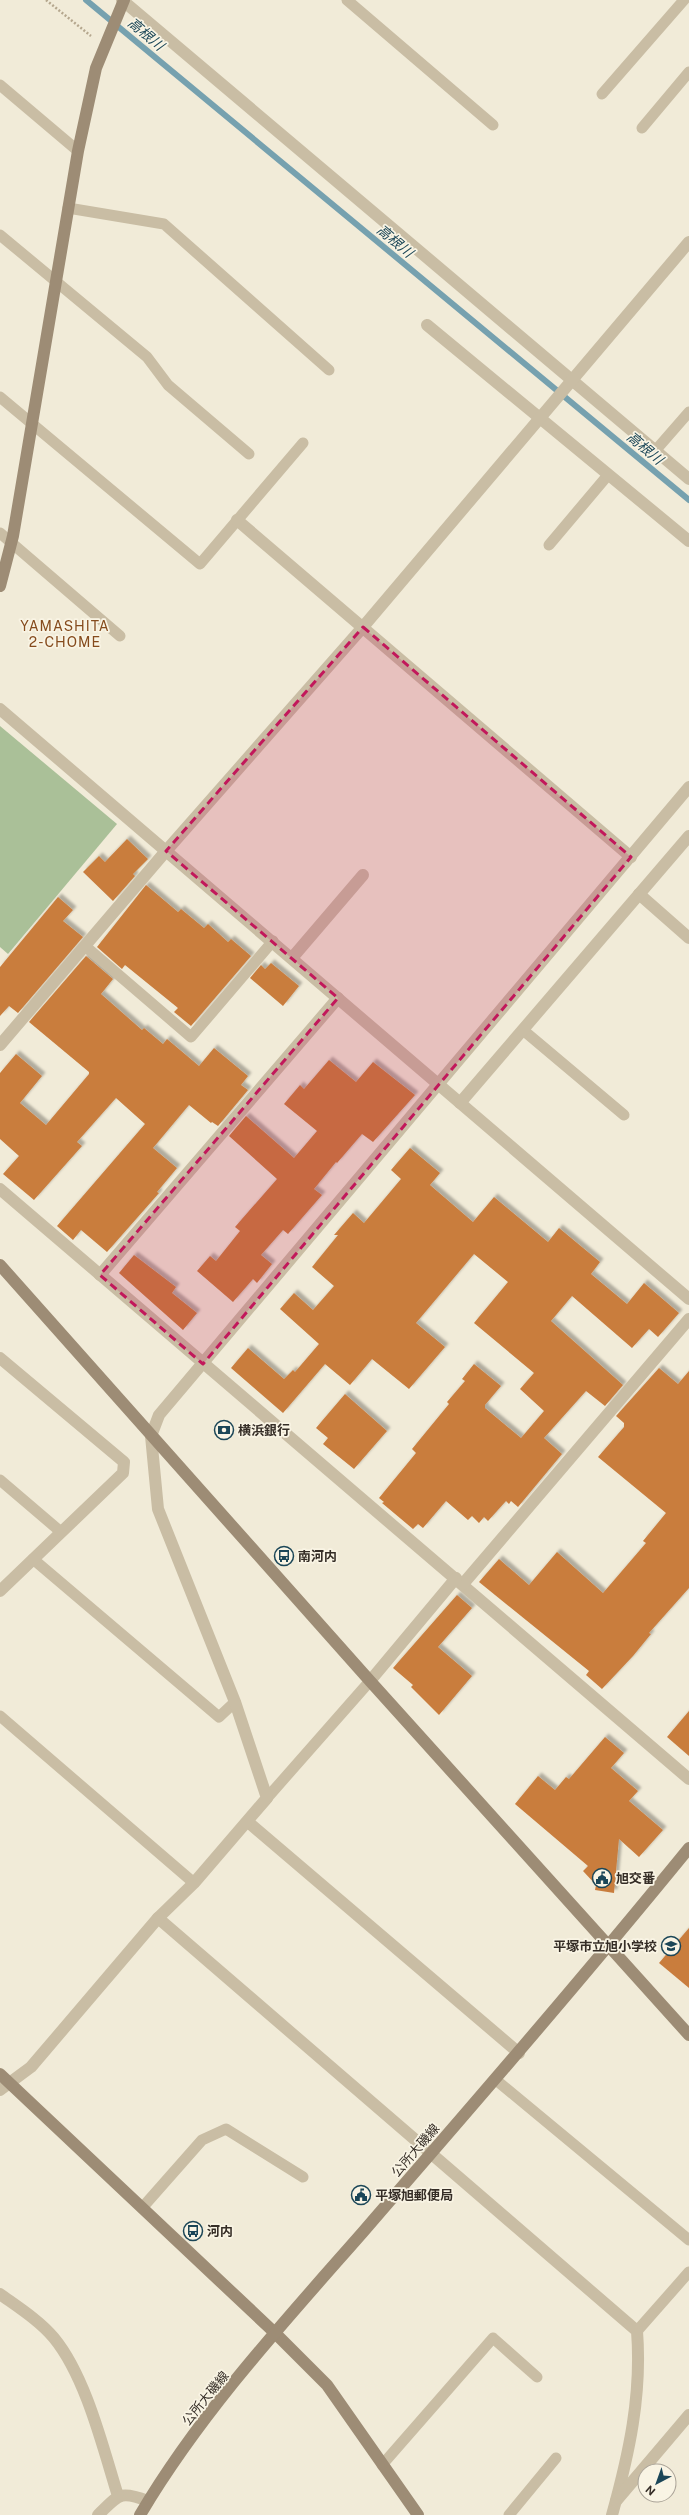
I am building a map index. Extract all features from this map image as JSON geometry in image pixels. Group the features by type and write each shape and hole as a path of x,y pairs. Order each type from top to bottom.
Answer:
{"street":[{"path":"0,586 11,542 68,208 90,90 104,47 123,3 689,479"},
{"path":"0,1045 166,851 363,627 571,379 689,242"},
{"path":"427,325 689,541"},
{"path":"237,520 631,857"},
{"path":"0,708 689,1299"},
{"path":"5,2087 30,2067 158,1918 194,1882 248,1822 267,1798 235,1702 158,1509 151,1436 159,1416 689,787"},
{"path":"460,1103 689,836"},
{"path":"292,958 364,875"},
{"path":"638,894 689,938"},
{"path":"100,1275 338,998"},
{"path":"0,1189 203,1364 460,1581 689,1779"},
{"path":"0,1265 370,1681 689,2035"},
{"path":"370,1681 460,1581 689,1318"},
{"path":"0,1358 124,1462 123,1473 0,1591"},
{"path":"248,1822 518,2053"},
{"name":"公所大磯線","path":"140,2515 197,2429 276,2332 496,2080 609,1947 689,1848"},
{"path":"158,1918 637,2332 640,2367 636,2409 612,2515"},
{"path":"0,2074 5,2087 142,2208 276,2332 327,2385 418,2515"},
{"path":"0,2294 54,2337 70,2360 98,2434 118,2496"},
{"path":"615,2502 689,2415"},
{"path":"98,2515 118,2496 128,2493 148,2501"}],"lane":[{"path":"347,0 493,125"},
{"path":"602,94 684,0"},
{"path":"642,128 689,72"},
{"path":"0,85 78,151"},
{"path":"68,208 164,224 329,370"},
{"path":"0,235 147,356 168,385 249,454"},
{"path":"0,397 200,564 303,443"},
{"path":"655,451 689,412"},
{"path":"549,544 608,475"},
{"path":"0,533 120,636"},
{"path":"85,946 191,1037 273,942"},
{"path":"522,1030 624,1115"},
{"path":"0,1480 61,1532"},
{"path":"33,1559 219,1717 235,1702"},
{"path":"267,1798 370,1681"},
{"path":"0,1716 194,1882"},
{"path":"496,2080 689,2240"},
{"path":"142,2208 202,2140 226,2129 303,2177"},
{"path":"637,2332 689,2272"},
{"path":"382,2464 493,2338 537,2377"},
{"path":"509,2515 556,2458"}],"path":[{"path":"46,0 104,47"}],"highlighted area":[{"path":"363,627 631,857 203,1364 100,1275 338,998 166,851"}],"green space":[{"path":"0,726 117,824 8,954 0,947"}],"building":[{"path":"127,839 148,859 133,874 135,876 113,901 83,872 99,856 105,862"},
{"path":"146,885 178,912 181,909 204,928 208,924 228,942 231,939 251,956 191,1026 174,1012 178,1008 125,965 122,969 97,947"},
{"path":"58,897 73,910 63,921 83,937 18,1013 9,1006 0,1016 0,967"},
{"path":"86,956 113,979 101,994 142,1030 144,1028 163,1044 167,1039 199,1066 214,1048 248,1076 241,1085 248,1090 218,1126 212,1122 211,1123 189,1105 153,1148 177,1168 157,1192 159,1193 107,1252 81,1230 73,1240 57,1226 145,1124 116,1098 77,1142 82,1146 34,1200 3,1174 19,1156 0,1139 0,1073 16,1054 42,1076 20,1103 46,1125 89,1074 89,1072 29,1022"},
{"path":"271,963 299,986 283,1006 250,978 261,965 265,969"},
{"path":"329,1060 356,1082 373,1062 415,1095 373,1142 362,1134 337,1163 336,1162 314,1189 322,1195 288,1234 283,1230 261,1255 272,1264 257,1283 253,1279 233,1302 197,1271 210,1256 216,1261 240,1231 235,1227 277,1179 229,1136 246,1116 294,1158 317,1131 284,1104 300,1085 304,1089"},
{"path":"410,1148 440,1173 430,1185 473,1222 494,1197 548,1242 559,1228 600,1262 591,1274 627,1304 644,1283 679,1313 658,1337 649,1329 632,1348 572,1296 551,1321 623,1385 605,1406 586,1391 544,1438 562,1454 518,1507 511,1501 509,1504 506,1501 488,1521 484,1517 479,1523 472,1516 468,1520 446,1501 423,1528 418,1524 413,1529 382,1503 384,1502 379,1498 416,1453 412,1449 449,1404 447,1402 465,1381 462,1379 474,1364 501,1386 485,1405 485,1408 521,1438 544,1411 520,1389 534,1373 474,1323 508,1282 474,1254 416,1323 445,1347 409,1389 372,1359 350,1385 325,1364 283,1413 231,1368 248,1348 284,1379 293,1370 295,1372 319,1344 280,1309 294,1293 313,1310 334,1286 312,1267 338,1235 334,1235 353,1213 364,1223 401,1179 391,1170"},
{"path":"134,1255 176,1287 172,1293 197,1313 183,1330 119,1273"},
{"path":"659,1368 678,1384 689,1371 689,1588 649,1633 651,1634 633,1656 602,1689 586,1675 589,1671 479,1582 499,1559 529,1585 557,1552 603,1593 646,1543 643,1541 666,1513 598,1457 624,1427 624,1423 616,1416"},
{"path":"345,1394 387,1431 354,1469 323,1444 328,1438 316,1428"},
{"path":"457,1595 472,1608 438,1647 472,1676 439,1715 411,1687 413,1685 393,1668"},
{"path":"689,1711 689,1756 667,1737"},
{"path":"605,1737 624,1753 611,1768 638,1791 629,1801 663,1830 639,1857 619,1839 614,1893 595,1890 596,1885 583,1871 588,1866 515,1804 538,1776 555,1790 566,1777 569,1779"},
{"path":"689,1928 689,1988 659,1963"}],"waterway":[{"name":"高根川","path":"86,0 689,500"}],"place":[{"name":"横浜銀行","path":"224,1430"},
{"name":"南河内","path":"284,1556"},
{"name":"旭交番","path":"602,1878"},
{"name":"平塚市立旭小学校","path":"671,1946"},
{"name":"平塚旭郵便局","path":"361,2195"},
{"name":"河内","path":"193,2231"}],"district":[{"name":"YAMASHITA 2-CHOME","path":"65,634"}]}
